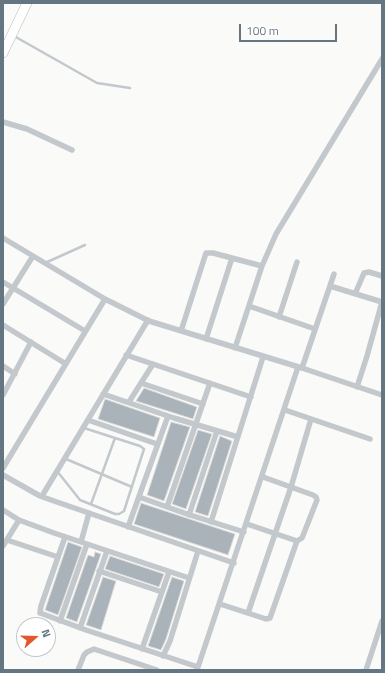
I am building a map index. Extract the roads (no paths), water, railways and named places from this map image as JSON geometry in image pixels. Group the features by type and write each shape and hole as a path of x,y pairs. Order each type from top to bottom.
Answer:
{"main road":[{"path":"3,52 27,3"}],"street":[{"path":"235,348 262,266 276,234 382,59"},
{"path":"3,122 27,129 72,150"},
{"path":"3,238 105,299 148,320 382,395"},
{"path":"181,331 204,254 208,252 262,266"},
{"path":"3,304 33,256"},
{"path":"206,339 232,258"},
{"path":"279,317 298,262"},
{"path":"355,294 364,273 369,272 382,276"},
{"path":"65,537 40,611 42,614 198,668 285,410 334,274"},
{"path":"3,282 85,331"},
{"path":"330,286 382,302 357,387"},
{"path":"3,468 105,299"},
{"path":"249,306 315,329"},
{"path":"42,496 84,428 126,354 148,320"},
{"path":"3,325 66,364"},
{"path":"3,395 31,342"},
{"path":"126,354 250,397"},
{"path":"211,522 263,357"},
{"path":"128,402 153,364"},
{"path":"3,366 15,374"},
{"path":"141,383 203,404"},
{"path":"167,507 210,383"},
{"path":"103,394 196,425 238,437"},
{"path":"285,410 370,439"},
{"path":"128,527 168,416"},
{"path":"248,613 291,487 312,419"},
{"path":"88,420 157,444"},
{"path":"189,515 217,431"},
{"path":"3,475 42,496 234,563"},
{"path":"220,604 266,619 272,615 297,541 302,538 316,500 316,497 312,495 262,477"},
{"path":"139,497 189,515 244,532"},
{"path":"3,510 19,520 65,537 189,578"},
{"path":"60,621 84,543 89,513"},
{"path":"3,546 19,520"},
{"path":"247,524 297,541"},
{"path":"7,540 58,557"},
{"path":"80,628 107,551"},
{"path":"164,656 198,551"},
{"path":"99,571 162,592"},
{"path":"142,649 168,572"},
{"path":"366,670 382,621"},
{"path":"78,670 84,655 94,649 157,670"}],"lane":[{"path":"12,35 97,83 108,86 130,88"},
{"path":"45,263 84,245"},
{"path":"58,471 78,498 115,514 124,511 144,449 140,446 84,428"},
{"path":"91,504 115,438"},
{"path":"65,458 132,487"}]}
